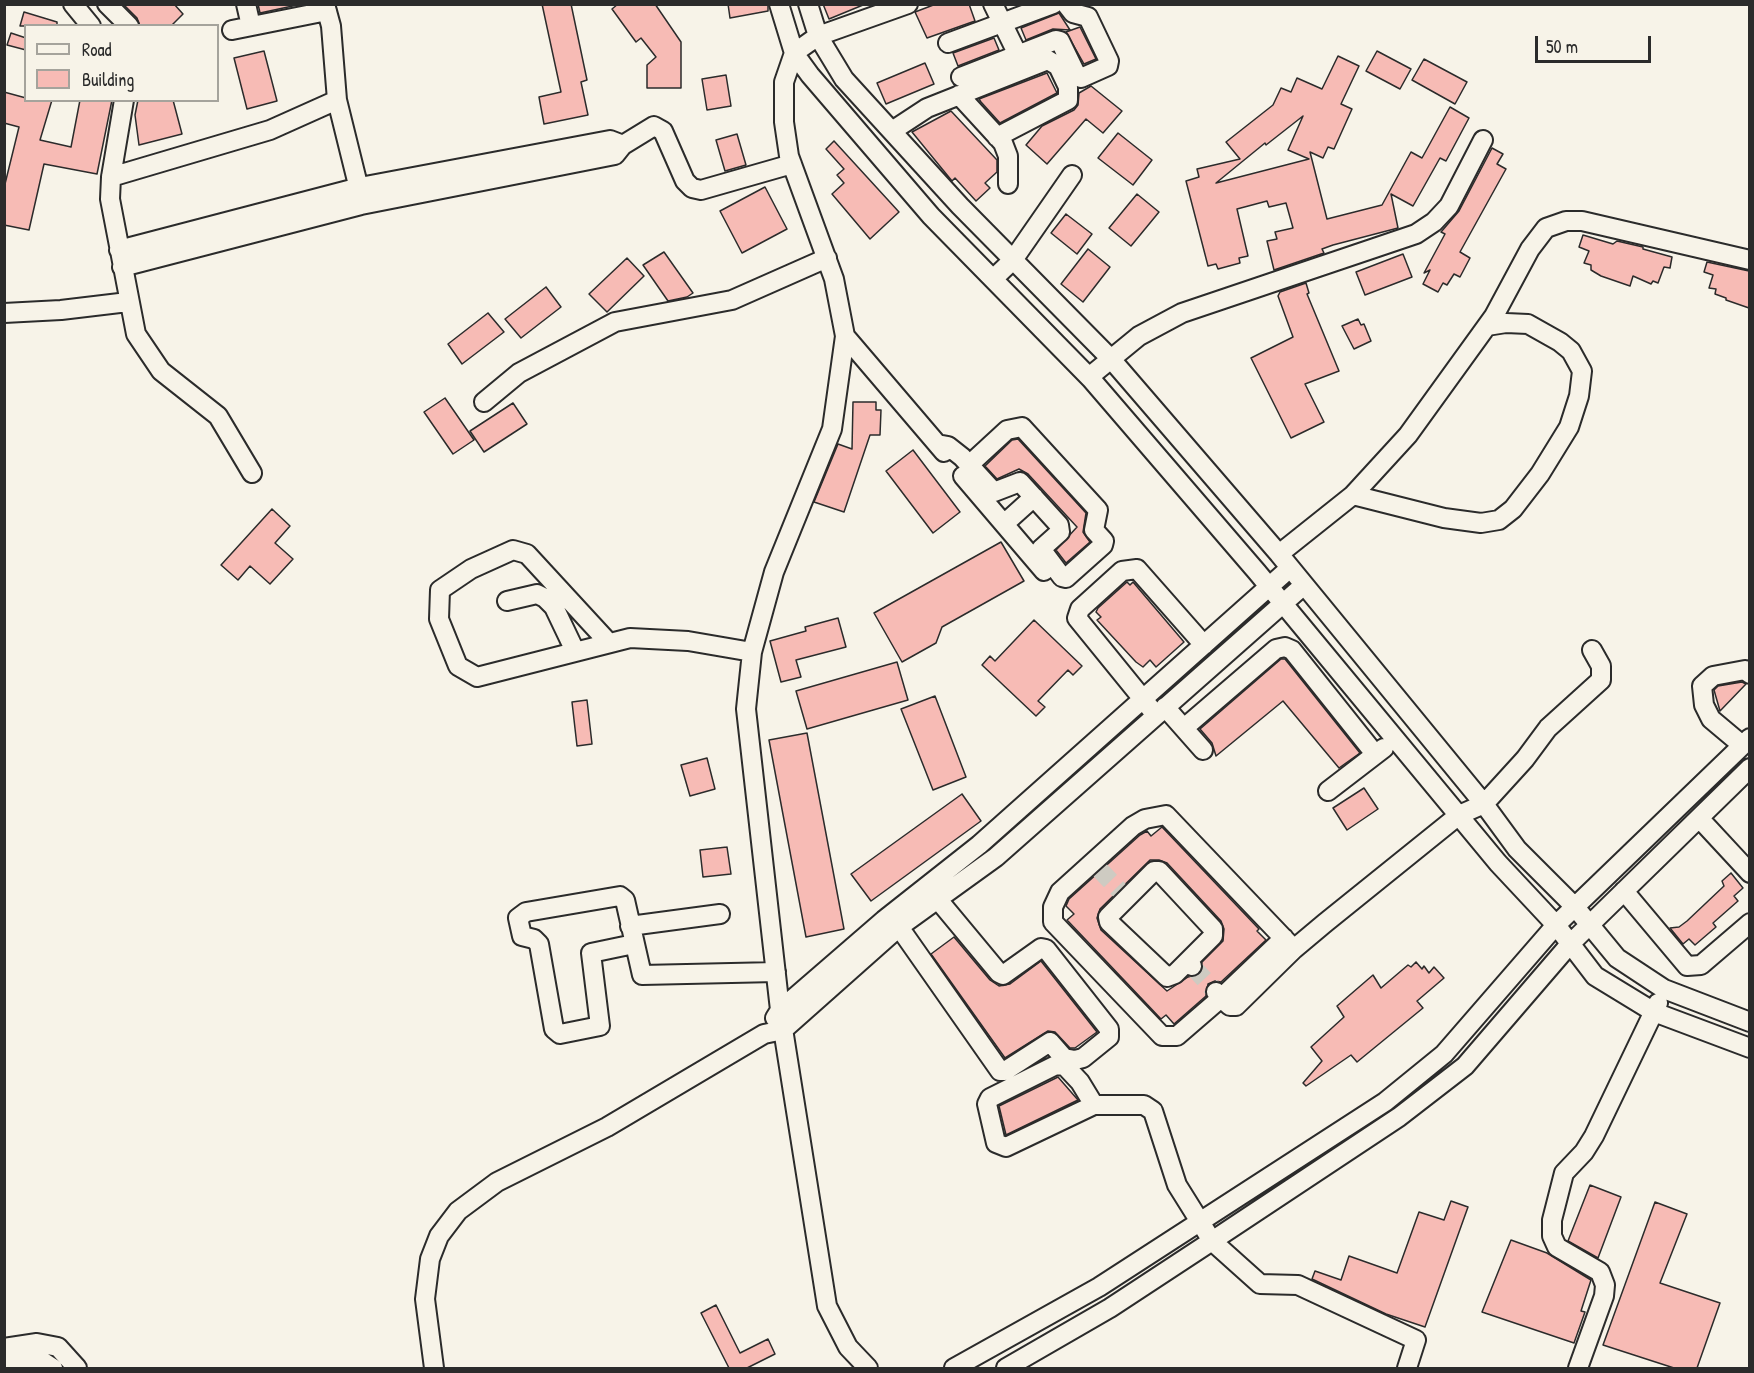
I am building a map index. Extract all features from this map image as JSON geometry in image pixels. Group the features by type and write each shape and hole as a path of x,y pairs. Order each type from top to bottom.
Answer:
{"street":[{"path":"73,4 89,24"},
{"path":"107,4 127,24"},
{"path":"246,4 251,26"},
{"path":"779,4 794,53 854,126 931,216 1089,377 1269,586 1498,863 1556,925 1594,976 1654,1012 1749,1048"},
{"path":"808,4 818,36 844,79 1013,260 1112,359 1304,585 1484,804 1517,849 1575,907 1617,958 1664,989 1749,1022"},
{"path":"864,1368 848,1347 827,1306 780,1010 746,709 752,652 774,572 832,429 845,336 834,279 792,164 783,122 784,82 794,53 818,36 908,4"},
{"path":"993,4 1018,56"},
{"path":"948,43 1053,4"},
{"path":"892,131 960,86 1018,56 1056,40 1060,41 1077,76 1081,78 1108,66 1109,61 1088,17 1073,12 1066,4"},
{"path":"232,30 305,10 326,8 331,26 337,100 361,196"},
{"path":"960,86 1048,60 1058,66 1068,87 1068,100 997,137"},
{"path":"960,86 1008,156 1008,184"},
{"path":"111,177 270,130 337,100"},
{"path":"124,102 111,177 110,199 135,334 161,371 218,416 252,473"},
{"path":"854,126 872,110"},
{"path":"121,259 361,196 610,140 622,145 654,126 663,131 685,180 692,188 702,189 792,164"},
{"path":"1089,377 1139,336 1182,313 1416,234 1434,222 1449,206 1483,140"},
{"path":"993,279 1013,260 1072,175"},
{"path":"434,1368 425,1299 430,1259 439,1236 458,1210 497,1182 607,1127 764,1034 783,1030 899,927 979,845 1269,586 1284,561 1353,495 1408,435 1487,326 1530,249 1546,228 1566,221 1582,220 1749,260"},
{"path":"484,402 519,373 615,322 732,300 827,258"},
{"path":"4,313 60,310 128,302"},
{"path":"1353,495 1444,519 1481,523 1499,520 1513,509 1540,474 1569,428 1579,396 1582,371 1571,351 1528,324 1506,323 1487,326"},
{"path":"845,336 1046,573"},
{"path":"937,444 948,446 994,492 1000,492 1014,482 1020,482 1059,525 1060,532 1041,549 1049,562 1066,578 1103,545 1104,541 1094,530 1098,510 1022,427 1007,430 969,465"},
{"path":"1004,524 1034,497"},
{"path":"609,643 527,555 513,550 471,569 440,590 439,619 458,666 477,677 630,638 688,641 752,652"},
{"path":"1203,750 1184,728 1143,700 1077,618 1080,609 1122,571 1137,569 1204,645"},
{"path":"764,1034 780,1010 932,893 996,857 1304,585"},
{"path":"507,601 537,594 544,598 554,607 575,651"},
{"path":"1184,728 1276,649 1285,646 1292,650 1375,754"},
{"path":"1289,944 1166,815 1145,819 1133,826 1096,866 1060,892 1053,908 1053,922 1162,1036 1177,1036 1219,995 1230,1006 1236,1006 1289,944 1459,815 1484,804 1525,759 1548,728 1601,680 1601,666 1592,650"},
{"path":"954,1368 1099,1287 1385,1102 1444,1054 1556,925 1746,742 1711,719 1704,705 1702,686 1713,676 1745,670 1749,674"},
{"path":"1328,791 1375,754 1410,714"},
{"path":"1006,1368 1110,1308 1212,1241 1399,1117 1465,1066 1570,944 1749,768"},
{"path":"1699,818 1749,873"},
{"path":"1154,871 1159,871 1213,929 1213,936 1190,964 1167,977 1109,922 1108,917 1126,897 1154,871"},
{"path":"1624,891 1686,966 1701,965 1749,923"},
{"path":"899,927 1000,1071 1005,1071 1050,1042 1064,1058 1075,1060 1083,1058 1109,1037 1109,1029 1046,949 1041,948 1003,975 932,893"},
{"path":"720,914 632,935 590,955 600,1026 564,1034 556,1032 539,944 534,939 522,936 520,915 620,897 624,900 632,935 639,971 646,977 776,972"},
{"path":"1578,1368 1604,1296 1605,1285 1600,1272 1592,1265 1567,1254 1557,1246 1552,1236 1551,1220 1563,1173 1584,1152 1594,1136 1664,989"},
{"path":"1094,1106 1080,1082 1065,1066 1056,1065 990,1098 987,1104 996,1143 1006,1147 1094,1106 1144,1105 1153,1111 1176,1185 1198,1223 1212,1241 1260,1284 1298,1285 1416,1340 1407,1368"},
{"path":"4,1348 37,1342 58,1347 77,1368"},
{"path":"4,1363 39,1359 53,1368"}],"building":[{"path":"123,4 174,4 183,14 173,24 139,24 137,18"},
{"path":"258,4 302,4 260,13"},
{"path":"542,4 571,4 587,80 581,82 588,115 544,124 539,97 561,92"},
{"path":"618,4 655,4 681,42 681,88 647,88 647,65 656,57 641,38 636,42 612,9"},
{"path":"728,4 768,4 768,11 730,18"},
{"path":"823,4 863,4 863,5 829,19"},
{"path":"936,4 969,4 975,21 927,38 915,12"},
{"path":"24,12 57,22 57,24 20,26"},
{"path":"1059,13 1070,30 1053,29 1026,40 1021,28"},
{"path":"1080,27 1096,59 1084,64 1066,32"},
{"path":"11,33 24,37 24,49 7,45"},
{"path":"994,38 999,50 958,66 953,53"},
{"path":"264,51 277,101 247,109 234,58"},
{"path":"1377,51 1411,69 1400,89 1366,71"},
{"path":"1338,56 1359,66 1341,104 1352,109 1334,149 1328,147 1323,158 1310,152 1327,219 1382,205 1411,152 1422,158 1450,107 1469,118 1446,161 1440,158 1413,206 1391,194 1398,228 1333,245 1322,249 1324,253 1274,270 1267,241 1277,239 1275,232 1293,228 1286,203 1269,207 1267,201 1237,209 1248,256 1239,258 1240,263 1218,269 1216,264 1208,266 1186,181 1199,177 1197,169 1240,159 1226,142 1273,105 1281,88 1291,92 1297,78 1322,89","holes":["1303,116 1288,150 1309,159 1216,183"]},
{"path":"1424,59 1467,82 1455,104 1412,80"},
{"path":"925,63 934,84 886,104 877,83"},
{"path":"1047,73 1057,93 1000,123 979,99"},
{"path":"726,75 731,106 707,110 702,79"},
{"path":"1091,86 1122,111 1103,133 1086,119 1047,164 1026,145 1042,126 1074,110 1078,105 1079,93"},
{"path":"4,92 24,97 24,102 51,102 40,140 71,147 80,102 112,102 97,174 44,164 29,230 4,225 4,188 19,127 4,123"},
{"path":"138,102 174,102 182,134 139,145 135,115"},
{"path":"951,111 997,160 997,172 985,183 990,188 976,201 955,178 952,181 912,132"},
{"path":"1118,133 1152,160 1133,185 1098,158"},
{"path":"737,134 746,165 725,171 716,140"},
{"path":"834,141 899,212 870,239 832,194 844,183 837,175 844,169 826,149"},
{"path":"1492,148 1503,154 1497,164 1506,169 1460,252 1470,258 1460,277 1454,274 1447,285 1443,283 1438,292 1423,284 1430,270 1424,273 1445,234 1441,232 1459,211"},
{"path":"765,187 787,229 742,253 720,211"},
{"path":"1137,194 1159,212 1131,246 1109,228"},
{"path":"1066,214 1092,234 1077,254 1051,233"},
{"path":"1583,235 1613,244 1617,241 1643,247 1643,249 1672,257 1670,268 1664,267 1658,283 1653,281 1651,284 1633,276 1630,286 1601,276 1591,270 1591,265 1584,263 1589,251 1579,247"},
{"path":"1088,249 1110,267 1083,302 1061,284"},
{"path":"664,252 693,293 687,297 668,301 643,265"},
{"path":"1403,254 1412,277 1365,295 1356,272"},
{"path":"627,258 644,276 607,312 589,294"},
{"path":"1707,262 1749,271 1749,308 1726,300 1715,294 1716,289 1709,288 1713,275 1704,272"},
{"path":"1306,283 1309,293 1307,294 1339,371 1305,384 1324,422 1291,438 1251,358 1293,337 1278,296 1280,292"},
{"path":"546,287 561,307 521,338 505,319"},
{"path":"488,313 504,332 462,364 448,344"},
{"path":"1358,319 1361,325 1364,324 1371,341 1354,349 1342,326"},
{"path":"445,398 474,440 453,454 424,412"},
{"path":"853,402 876,402 876,410 881,410 880,435 870,435 844,512 814,502 838,444 852,449"},
{"path":"513,403 527,424 484,452 470,431"},
{"path":"1018,439 1086,513 1083,532 1090,542 1066,563 1056,550 1077,527 1028,474 1019,469 997,479 985,466 1012,440"},
{"path":"913,450 960,512 933,533 886,471"},
{"path":"272,509 290,526 275,543 293,559 270,584 250,566 238,580 221,565"},
{"path":"1001,542 1024,581 942,627 936,643 902,662 874,613"},
{"path":"1127,582 1130,585 1133,582 1184,642 1156,667 1150,660 1143,667 1136,662 1097,620 1101,617 1096,612 1098,608"},
{"path":"838,618 846,647 796,660 801,677 781,682 770,641 806,631 805,627"},
{"path":"1034,620 1082,666 1073,675 1068,670 1038,701 1045,707 1036,716 982,665 990,656 995,661"},
{"path":"1281,659 1285,659 1360,753 1339,768 1283,701 1216,756 1212,743 1200,729"},
{"path":"897,662 908,700 807,729 796,691"},
{"path":"1742,682 1746,684 1720,711 1714,690 1718,686"},
{"path":"935,696 966,777 933,790 901,709"},
{"path":"587,700 592,744 577,746 572,702"},
{"path":"807,733 844,929 806,937 769,740"},
{"path":"707,758 715,789 690,796 681,765"},
{"path":"1364,788 1378,809 1347,830 1333,808"},
{"path":"962,794 981,821 871,901 851,874"},
{"path":"1162,827 1259,929 1257,931 1266,940 1221,982 1215,981 1208,984 1206,996 1174,1024 1166,1015 1161,1019 1067,920 1074,914 1066,906 1069,899 1140,835 1147,831 1151,836","holes":["1150,860 1167,863 1221,921 1224,929 1223,941 1202,962 1199,974 1188,977 1167,991 1101,930 1097,918 1100,909"]},
{"path":"727,847 731,874 703,877 700,850"},
{"path":"1731,873 1743,888 1734,896 1738,901 1713,923 1716,927 1695,945 1689,939 1683,944 1670,928 1679,927 1687,921 1724,886 1722,881"},
{"path":"954,937 990,980 999,986 1010,984 1041,961 1097,1032 1075,1048 1070,1048 1055,1032 1048,1031 1005,1058 931,954"},
{"path":"1416,962 1422,969 1424,966 1429,973 1434,967 1444,978 1417,1001 1423,1008 1357,1062 1351,1055 1306,1086 1303,1083 1322,1061 1311,1047 1344,1017 1337,1006 1373,975 1381,988 1408,965 1411,967"},
{"path":"1058,1077 1078,1100 1006,1135 999,1106"},
{"path":"1590,1185 1621,1197 1598,1258 1568,1241"},
{"path":"1451,1201 1468,1207 1425,1327 1386,1314 1312,1279 1315,1271 1341,1280 1349,1256 1397,1273 1419,1212 1444,1220"},
{"path":"1655,1202 1687,1214 1660,1283 1720,1303 1697,1368 1674,1368 1603,1345"},
{"path":"1511,1240 1547,1253 1591,1280 1581,1311 1585,1312 1574,1343 1482,1312"},
{"path":"716,1305 740,1353 768,1339 775,1354 747,1368 729,1368 701,1313"}],"tunnel":[{"path":"1098,868 1124,895"},
{"path":"1192,966 1216,992"}]}
